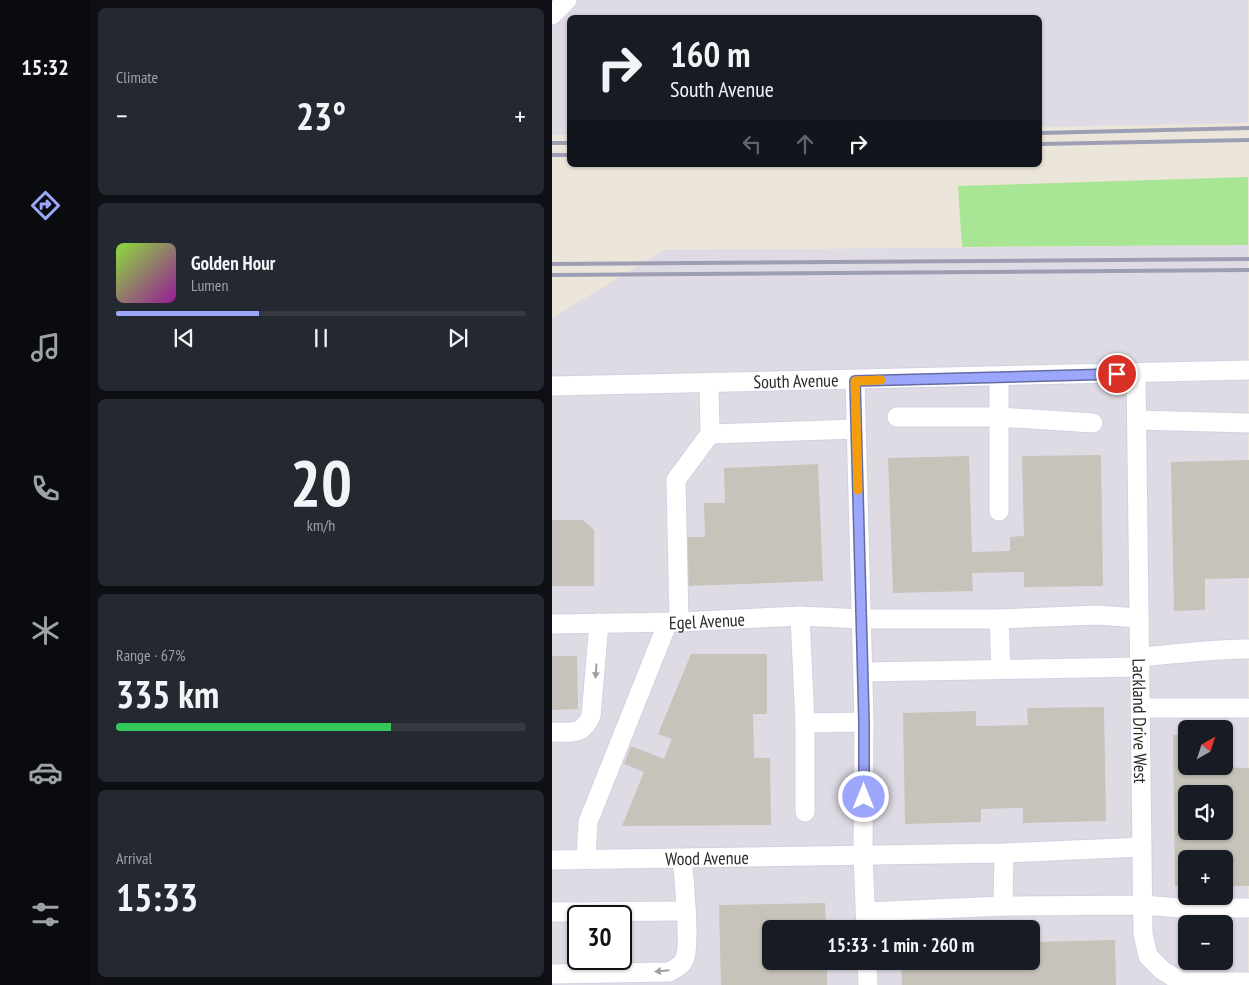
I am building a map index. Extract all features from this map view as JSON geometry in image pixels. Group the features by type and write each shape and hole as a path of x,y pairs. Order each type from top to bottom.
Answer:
{"street":[{"path":"552,15 567,0"},
{"name":"South Avenue","path":"552,386 855,381 1248,370"},
{"name":"Lackland Drive West","path":"1136,373 1143,934 1148,956 1174,982 1248,982"},
{"path":"999,377 999,511"},
{"path":"855,381 862,619 864,722 863,854 866,920"},
{"path":"586,859 588,822 673,622 676,480 710,434 708,384"},
{"path":"897,417 999,417 1093,423"},
{"path":"1137,420 1248,423"},
{"path":"710,434 856,429"},
{"name":"Egel Avenue","path":"552,624 673,622 800,616 862,619 1000,619 1097,615 1139,618"},
{"path":"800,616 805,723 805,812"},
{"path":"1000,619 1000,669"},
{"path":"552,732 580,731 586,727 591,716 599,623"},
{"path":"863,672 1000,669 1140,662 1216,649 1248,649"},
{"path":"1140,708 1248,708"},
{"path":"805,723 864,722"},
{"name":"Wood Avenue","path":"552,860 1004,853 1142,847"},
{"path":"1003,906 1004,853"},
{"path":"552,974 669,972 683,962 687,955 687,938 680,912 682,859"},
{"path":"875,920 1003,906 1248,908"},
{"path":"552,912 680,912"},
{"path":"867,970 868,985"}],"shaded area":[{"path":"552,0 1248,0 1248,123 1042,127 1042,15 567,15 567,135 552,135"},
{"path":"1248,245 1248,985 552,985 552,318 664,250"}],"green space":[{"path":"1248,177 1248,245 962,247 958,186"}],"building":[{"path":"1101,455 1103,586 1024,587 1024,572 972,573 973,591 893,593 888,458 969,456 972,552 1010,551 1010,537 1024,536 1022,456"},
{"path":"1249,460 1249,578 1205,579 1205,610 1174,611 1171,462"},
{"path":"818,464 823,581 688,586 686,537 705,537 704,503 725,503 724,468"},
{"path":"552,520 583,520 594,530 594,586 552,586"},
{"path":"691,654 767,654 767,714 753,714 754,758 770,758 771,825 622,826 644,772 624,764 631,746 664,759 672,739 658,734"},
{"path":"552,656 577,656 578,709 552,710"},
{"path":"1104,707 1106,821 1023,823 1023,808 981,809 981,822 905,824 903,713 976,711 976,726 1028,725 1027,708"},
{"path":"1173,735 1178,735 1178,775 1233,775 1233,767 1249,768 1249,886 1233,886 1233,850 1178,850 1178,886 1175,886"},
{"path":"825,903 826,920 762,920 762,970 827,970 827,985 721,985 719,905"},
{"path":"1115,940 1116,985 902,985 901,970 1040,970 1040,942"}],"railway":[{"path":"1042,133 1249,128"},
{"path":"1042,144 1249,140"},
{"path":"552,143 567,143"},
{"path":"552,155 567,155"},
{"path":"552,264 1249,259"},
{"path":"552,275 1249,270"}],"slow traffic":[{"path":"858,490 855,381 881,380"}],"route":[{"path":"864,797 864,722 855,381 1117,374"}]}
